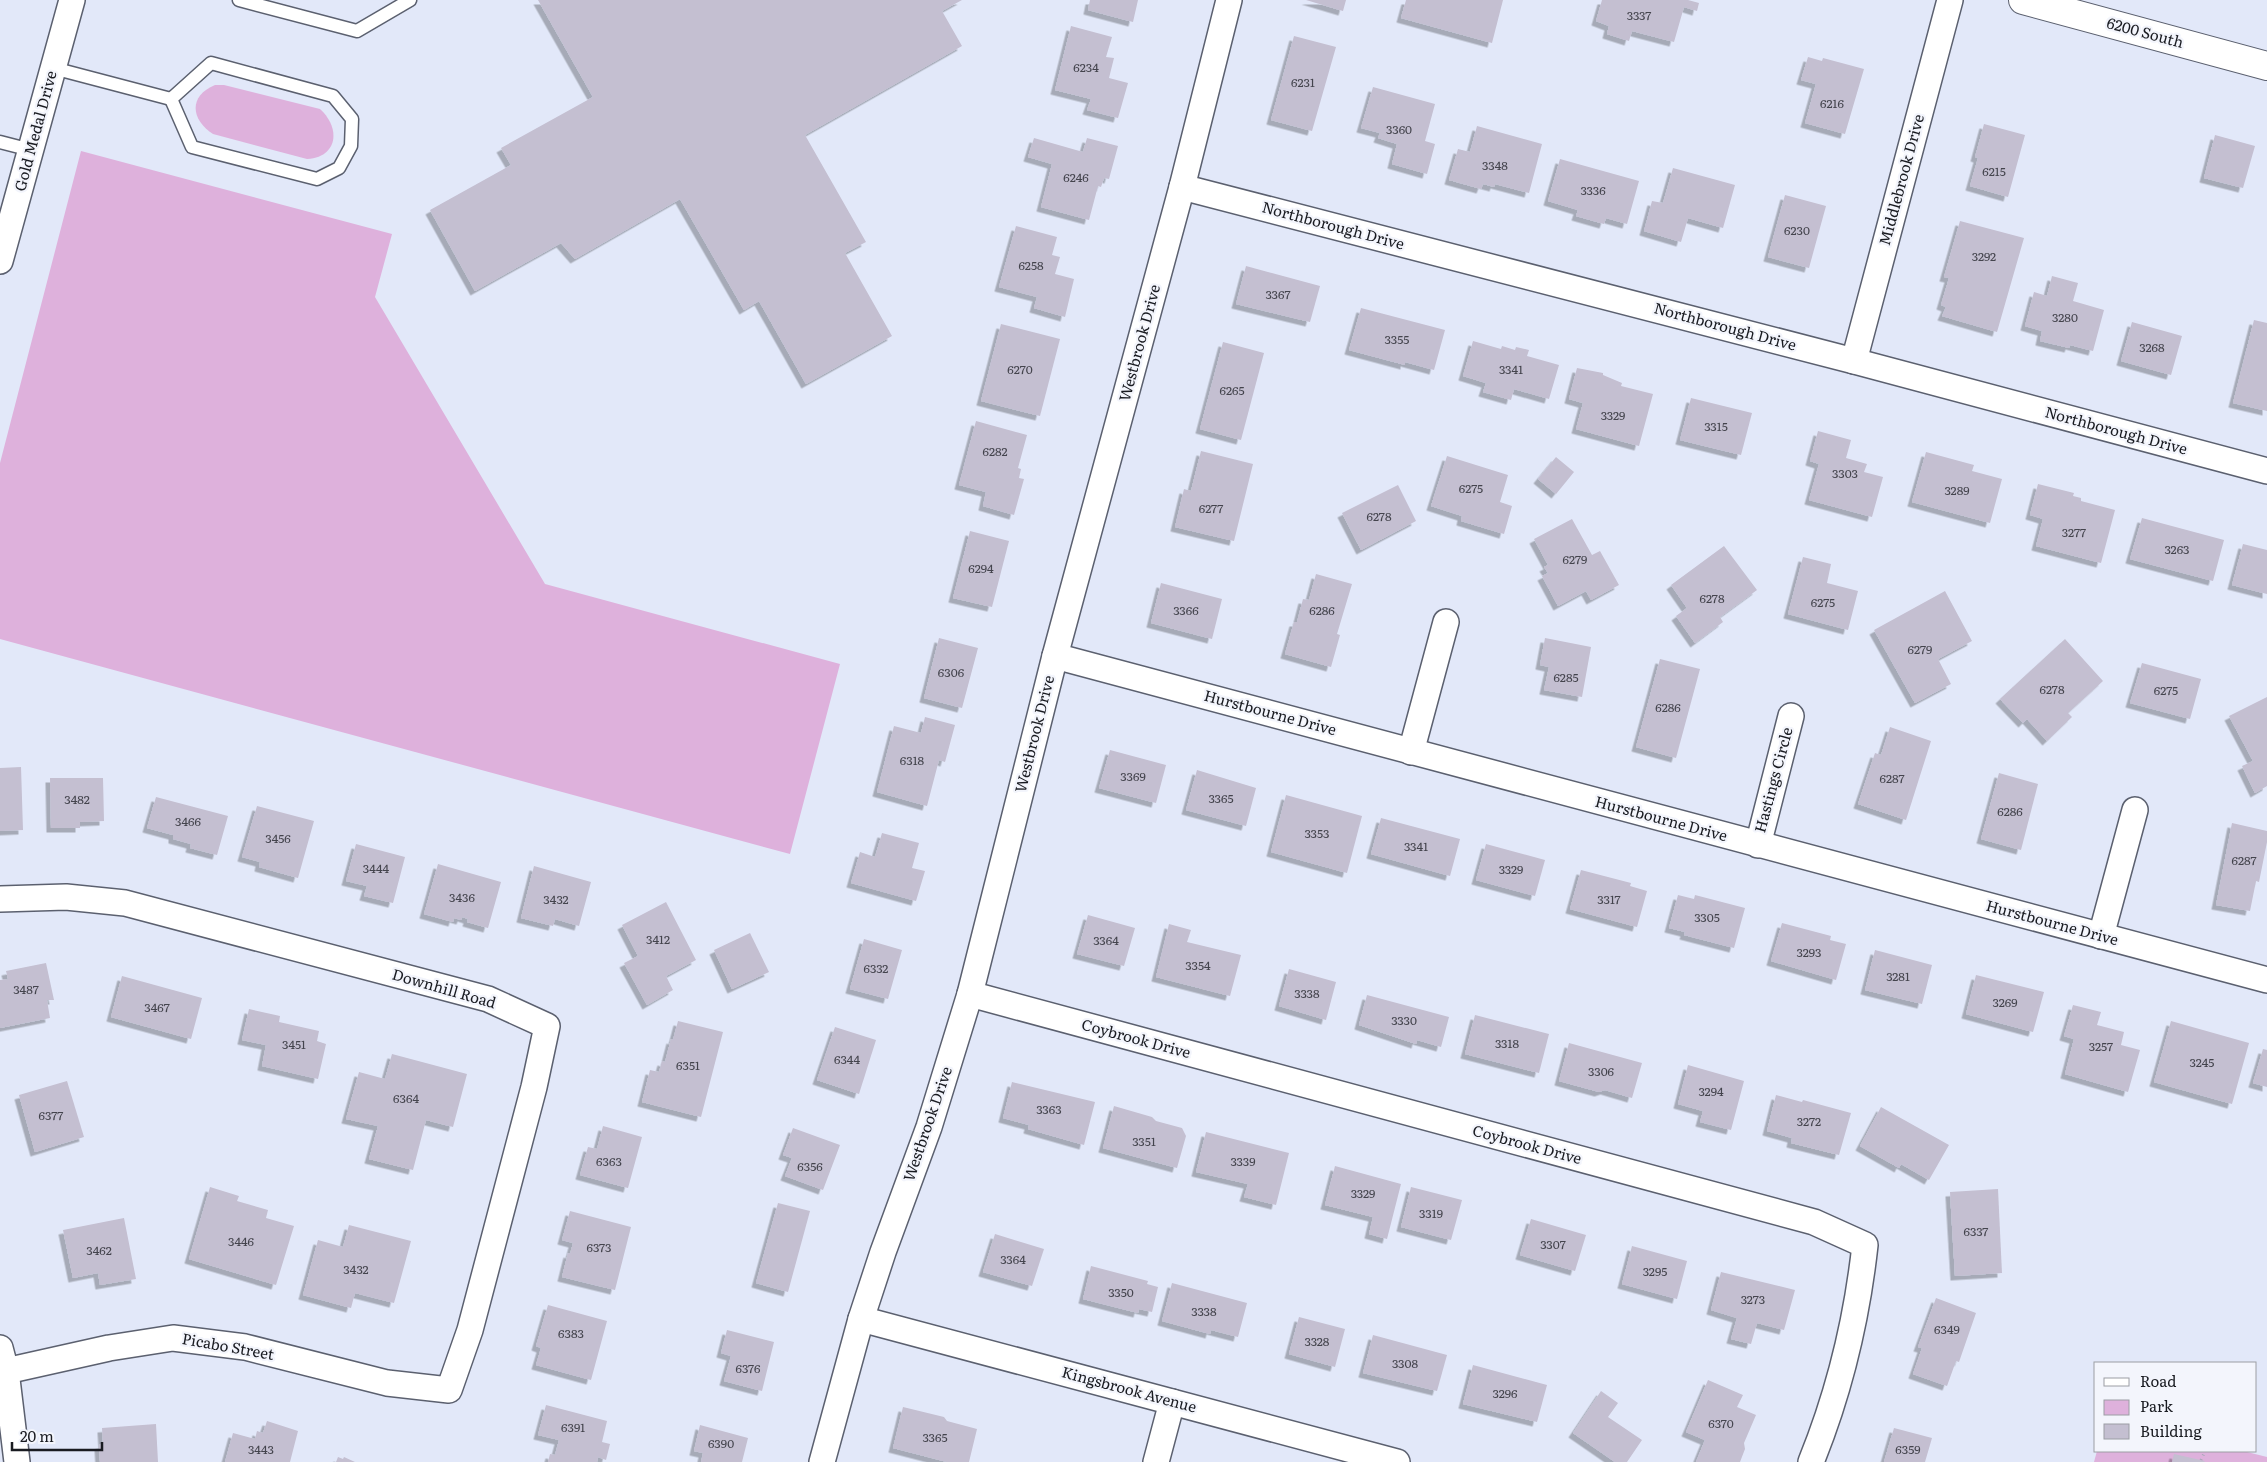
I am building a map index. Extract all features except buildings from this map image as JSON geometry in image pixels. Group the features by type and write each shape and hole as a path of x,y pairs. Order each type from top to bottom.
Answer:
{"main road":[{"name":"6200 South","path":"2023,0 2267,66"}],"street":[{"name":"Gold Medal Drive","path":"0,261 72,0"},
{"name":"Westbrook Drive","path":"822,1462 861,1319 883,1252 929,1127 970,994 1055,656 1182,187 1229,0"},
{"name":"Middlebrook Drive","path":"1854,361 1950,0"},
{"name":"Northborough Drive","path":"1182,187 1854,361 2267,471"},
{"path":"1411,752 1446,622"},
{"name":"Hurstbourne Drive","path":"1055,656 2267,980"},
{"name":"Hastings Circle","path":"1758,845 1791,716"},
{"path":"2101,936 2135,810"},
{"name":"Downhill Road","path":"0,899 66,897 125,903 488,1000 546,1026 534,1087 470,1330 449,1390"},
{"name":"Coybrook Drive","path":"970,994 1814,1222 1865,1245 1859,1296 1829,1411 1811,1462"},
{"name":"Kingsbrook Avenue","path":"861,1319 1397,1462"},
{"name":"Picabo Street","path":"3,1359 109,1348 173,1338 245,1347 387,1383 449,1390"},
{"path":"3,1359 18,1462"},
{"path":"1156,1462 1172,1402"}],"lane":[{"path":"239,0 281,5 357,31 410,0"},
{"path":"211,63 333,96 352,119 351,146 339,168 317,180 192,147 171,99 211,63"},
{"path":"53,68 171,99"},
{"path":"0,142 31,150"}],"path":[{"path":"2201,1460 2205,1452"}],"green space":[{"path":"215,85 224,85 320,109 331,125 333,140 330,147 325,153 307,159 213,134 200,122 196,108 200,95"},
{"path":"81,151 392,234 375,297 545,584 840,664 790,854 0,639 0,463"},
{"path":"2097,1452 2247,1452 2267,1457 2267,1462 2094,1462"}]}
